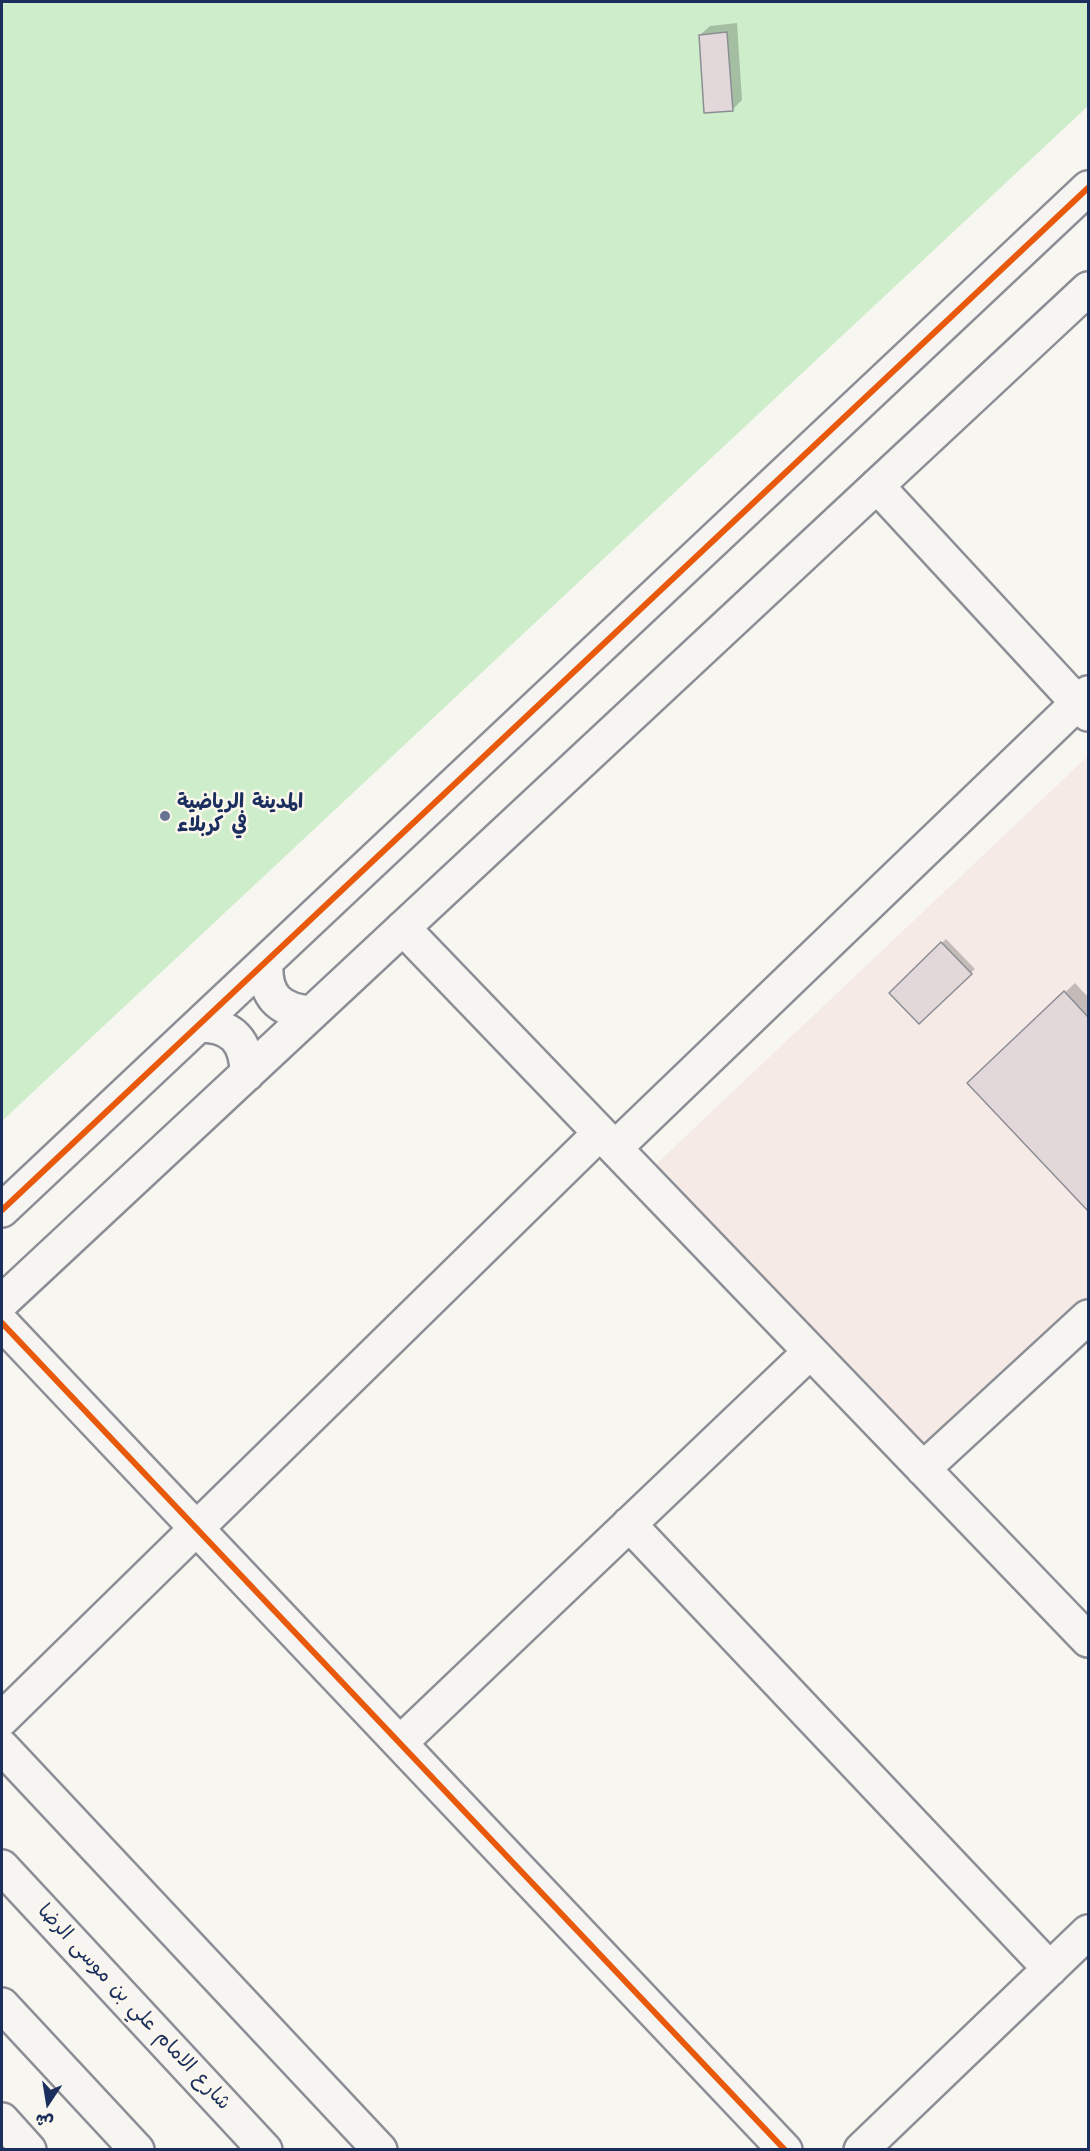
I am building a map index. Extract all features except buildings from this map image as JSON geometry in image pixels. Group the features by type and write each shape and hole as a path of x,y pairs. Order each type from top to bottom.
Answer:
{"street":[{"path":"2,1210 1089,188"},
{"path":"2,1302 1089,289"},
{"path":"2,1719 196,1528 607,1141 1085,703 877,486"},
{"path":"403,928 1089,1640"},
{"path":"266,962 265,978 270,993 281,1005 296,1012 312,1013"},
{"path":"199,1025 215,1025 230,1031 241,1043 247,1058 247,1074"},
{"path":"923,1469 1089,1317"},
{"path":"2,1323 785,2150"},
{"path":"400,1743 810,1352"},
{"path":"629,1524 1050,1969"},
{"path":"2,1747 380,2150"},
{"name":"شارع الامام علي بن موسى الرضا","path":"2,1867 266,2150"},
{"path":"861,2150 1089,1932"},
{"path":"2,2005 137,2150"},
{"path":"2,2120 29,2150"}],"shaded area":[{"path":"1087,757 1088,1299 922,1453 654,1166"}],"green space":[{"name":"المدينة الرياضية في كربلاء","path":"2,2 1088,2 1088,106 2,1121"}],"cycle path":[{"path":"2,1210 1088,188"},
{"path":"2,1323 785,2150"}],"place":[{"name":"المدينة الرياضية في كربلاء","path":"165,816"}]}
